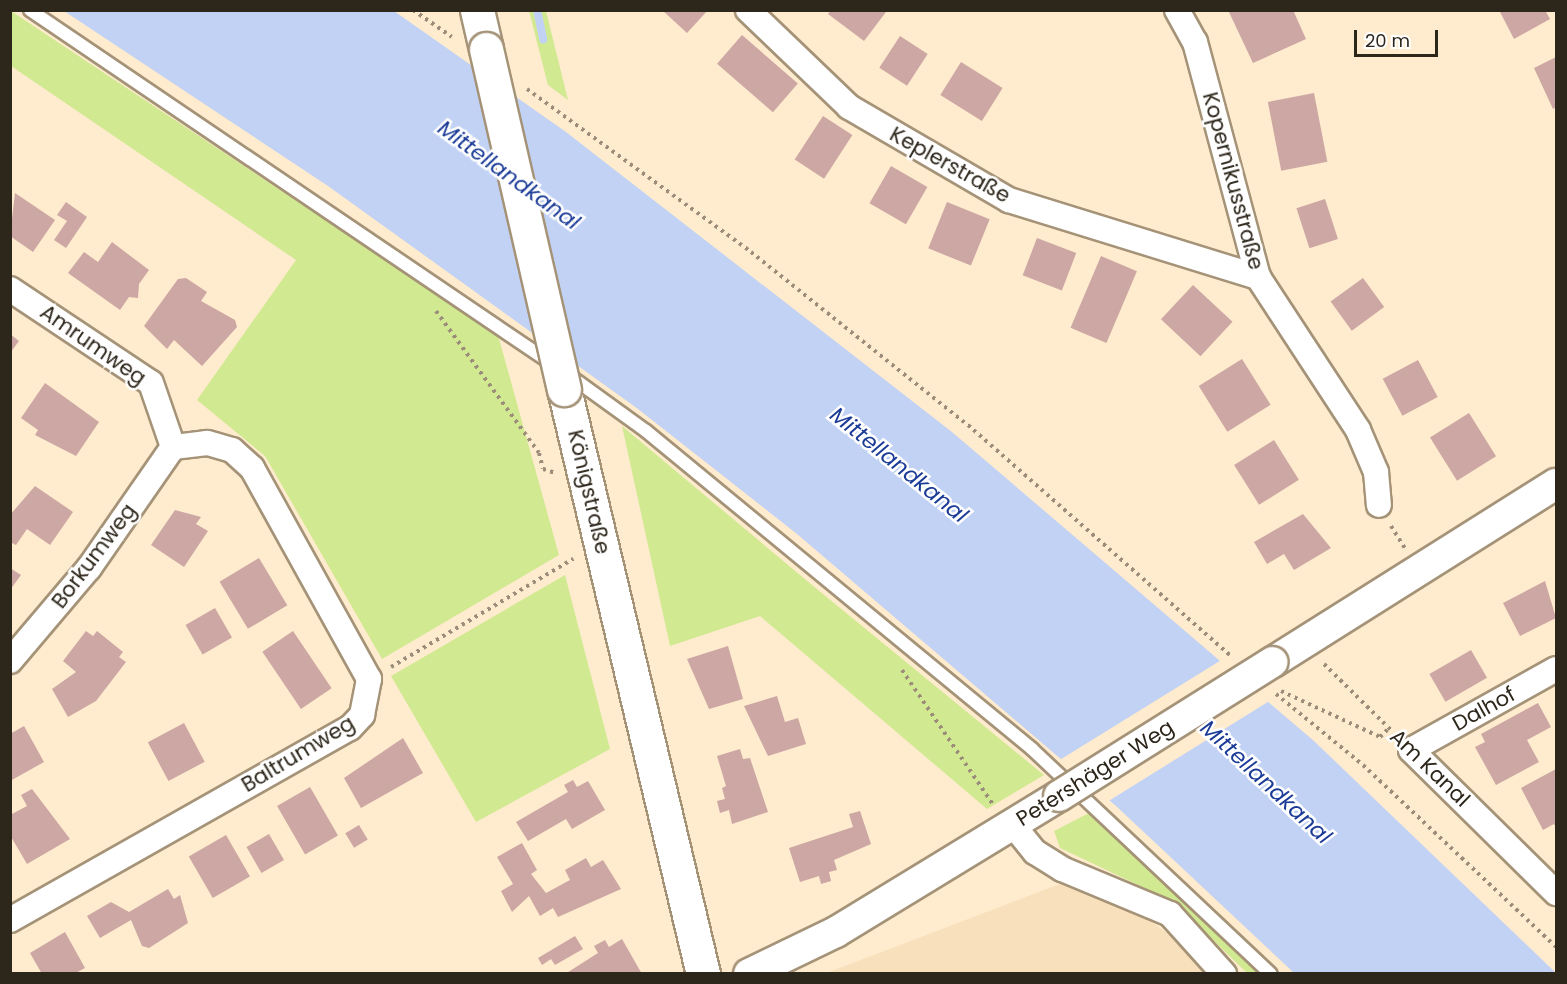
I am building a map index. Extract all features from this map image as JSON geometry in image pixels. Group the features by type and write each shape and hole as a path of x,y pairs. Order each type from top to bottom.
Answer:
{"main road":[{"name":"Königstraße","path":"477,10 473,46 564,389 703,974"}],"street":[{"name":"Keplerstraße","path":"748,10 849,107 1009,200 1258,277"},
{"name":"Kopernikusstraße","path":"1177,10 1195,42 1258,277 1358,430 1376,472 1379,505"},
{"name":"Amrumweg","path":"10,289 151,383 173,447"},
{"path":"173,447 207,443 232,450 252,468 369,679"},
{"name":"Borkumweg","path":"10,661 89,568 173,447"},
{"name":"Petershäger Weg","path":"749,974 836,932 1059,796 1270,679 1306,641 1557,484"},
{"name":"Dalhof","path":"1411,750 1557,669"},
{"name":"Baltrumweg","path":"10,920 350,728 362,715 369,679"},
{"name":"Am Kanal","path":"1411,750 1557,893"},
{"path":"1013,825 1035,852 1062,869 1170,914 1224,974"}],"lane":[{"path":"30,10 424,273 646,431 1032,749 1271,974"}],"path":[{"path":"413,10 473,46"},
{"path":"517,82 751,252 968,425 1233,658"},
{"path":"424,273 417,285 539,453 543,469 549,474 583,469"},
{"path":"1379,505 1418,569"},
{"path":"369,679 600,543"},
{"path":"894,635 894,657 913,692 1013,825"},
{"name":"Am Kanal","path":"1306,641 1411,750"},
{"path":"1270,679 1380,737 1389,728"},
{"path":"1270,679 1557,947"}],"shaded area":[{"path":"1060,884 1137,911 1187,948 1210,974 824,974"}],"green space":[{"path":"11,11 498,335 559,555 382,659 265,456 197,400 296,260 11,66"},
{"path":"529,11 546,11 568,100 548,85"},
{"path":"622,426 1044,775 987,809 760,616 670,646"},
{"path":"565,575 610,749 476,822 391,676"},
{"path":"1091,812 1263,973 1247,973 1182,910 1153,892 1060,848 1054,831"}],"water":[{"name":"Mittellandkanal","path":"64,11 394,11 566,132 952,432 1314,741 1556,973 1294,973 1116,806 797,534 638,409 328,186"}],"pier":[{"path":"1223,659 1271,700 1107,802 1058,761"}],"building":[{"path":"662,10 708,10 687,33"},
{"path":"831,10 884,10 886,12 864,41 828,14"},
{"path":"1228,10 1293,10 1306,39 1253,63"},
{"path":"1499,10 1545,10 1550,19 1514,39"},
{"path":"742,35 798,84 773,112 717,64"},
{"path":"900,36 928,54 907,86 879,68"},
{"path":"1556,57 1556,107 1553,109 1534,68"},
{"path":"961,62 1003,88 982,121 940,95"},
{"path":"1314,93 1327,162 1281,171 1268,102"},
{"path":"823,116 852,135 824,179 795,160"},
{"path":"891,166 927,187 906,224 870,203"},
{"path":"15,193 55,220 33,252 10,236"},
{"path":"1325,199 1338,239 1309,248 1296,208"},
{"path":"66,202 87,217 66,248 54,240 67,221 57,215"},
{"path":"947,202 990,219 971,266 928,248"},
{"path":"1037,238 1076,253 1062,290 1023,275"},
{"path":"112,242 149,270 139,284 138,298 129,297 120,310 68,273 84,252 98,262"},
{"path":"1101,256 1137,271 1106,343 1071,328"},
{"path":"186,278 207,292 201,301 235,320 237,327 202,366 174,340 167,349 144,326 178,279"},
{"path":"1363,278 1384,307 1352,331 1331,302"},
{"path":"1193,285 1232,322 1200,356 1161,319"},
{"path":"10,334 19,341 10,353"},
{"path":"1242,359 1271,405 1227,432 1199,386"},
{"path":"1418,360 1438,397 1402,416 1383,379"},
{"path":"45,383 99,422 76,456 35,435 38,430 21,418"},
{"path":"1469,413 1496,456 1457,481 1430,437"},
{"path":"1274,440 1299,480 1259,505 1234,465"},
{"path":"35,486 73,512 50,545 27,529 16,545 10,542 10,515"},
{"path":"175,510 201,517 196,524 208,531 184,567 151,545"},
{"path":"1303,514 1331,548 1294,570 1284,554 1267,564 1254,542"},
{"path":"259,558 287,605 248,629 220,582"},
{"path":"10,568 21,575 10,590"},
{"path":"1545,581 1556,618 1520,636 1503,603"},
{"path":"215,608 232,637 203,654 186,625"},
{"path":"86,631 93,636 97,631 123,652 119,657 126,662 96,701 68,717 52,689 76,672 63,661"},
{"path":"293,631 332,688 301,709 262,652"},
{"path":"728,646 743,699 709,709 687,659"},
{"path":"1471,650 1487,678 1445,702 1429,674"},
{"path":"777,696 785,722 798,718 806,744 768,756 744,706"},
{"path":"1538,703 1551,727 1527,740 1539,762 1496,785 1475,747 1485,742 1481,734"},
{"path":"184,723 205,762 168,781 148,742"},
{"path":"24,726 44,762 10,781 10,734"},
{"path":"403,738 423,773 361,808 344,778"},
{"path":"740,749 743,759 750,758 768,812 732,824 729,810 720,813 717,801 725,799 722,788 726,786 717,756"},
{"path":"1556,769 1556,828 1554,824 1543,830 1521,788"},
{"path":"573,780 577,787 588,781 605,810 572,829 566,819 528,841 516,822 568,792 564,785"},
{"path":"310,787 338,835 305,854 277,806"},
{"path":"32,789 70,839 27,864 10,835 10,815 27,806 21,795"},
{"path":"860,811 871,844 834,860 837,870 829,872 831,881 821,884 819,876 800,882 789,848 853,827 849,814"},
{"path":"359,825 368,840 354,848 345,833"},
{"path":"269,834 284,860 261,873 246,847"},
{"path":"226,835 250,877 213,898 189,856"},
{"path":"522,843 537,870 531,874 546,893 570,880 565,870 586,858 591,867 603,860 621,889 558,917 553,908 540,916 529,896 512,912 501,891 513,884 497,857"},
{"path":"168,889 174,899 180,895 188,923 149,948 142,946 131,920 100,938 87,916 111,902 129,912"},
{"path":"65,932 85,968 74,974 42,974 30,953"},
{"path":"575,936 583,949 555,965 551,959 542,965 538,958"},
{"path":"622,939 642,974 565,974 598,953 594,946 605,940 609,947"}],"waterway":[{"path":"537,10 543,39"}]}
